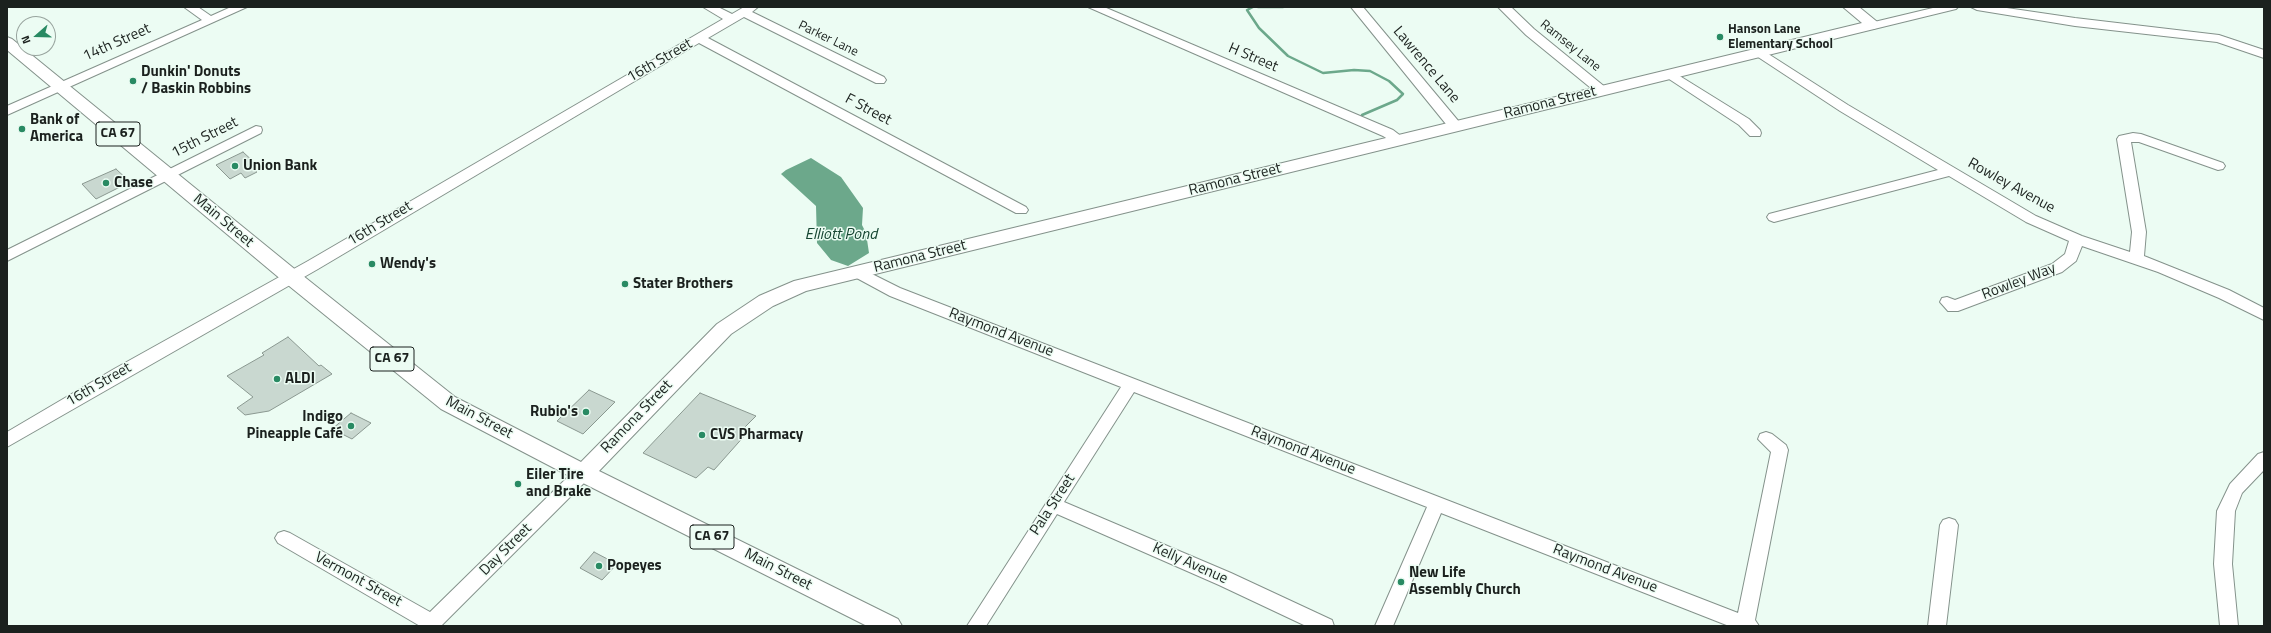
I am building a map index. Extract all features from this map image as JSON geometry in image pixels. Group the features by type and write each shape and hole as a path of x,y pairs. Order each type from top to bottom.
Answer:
{"main road":[{"path":"1850,7 1874,25"},
{"name":"Ramona Street","path":"583,473 724,329 766,301 801,286 1601,90 1874,25"},
{"name":"Main Street","path":"7,42 290,276 448,402 583,473 890,626"}],"street":[{"path":"190,7 209,20"},
{"name":"14th Street","path":"7,111 241,7"},
{"name":"Parker Lane","path":"709,7 742,13 880,80"},
{"name":"H Street","path":"1094,7 1388,133 1398,140"},
{"name":"Lawrence Lane","path":"1357,7 1456,126"},
{"name":"Ramsey Lane","path":"1504,7 1530,32 1601,90"},
{"name":"Ramona Street","path":"1874,25 1952,7"},
{"path":"1977,7 2075,22 2219,39 2264,54"},
{"name":"16th Street","path":"7,440 290,276 313,265 742,13"},
{"name":"F Street","path":"699,38 1021,210"},
{"name":"Rowley Avenue","path":"1759,52 1844,108 2031,219 2077,239 2137,259 2224,294 2264,315"},
{"path":"1670,74 1744,122 1755,133"},
{"name":"15th Street","path":"7,256 256,130"},
{"path":"2137,259 2139,232 2124,139 2133,137 2141,138 2218,166"},
{"path":"1774,217 1951,171"},
{"name":"Rowley Way","path":"1947,302 1953,307 2057,268 2071,257 2077,239"},
{"name":"Raymond Avenue","path":"858,272 895,292 1747,625"},
{"name":"Pala Street","path":"976,626 1132,384"},
{"path":"1747,625 1780,450 1766,439"},
{"path":"2229,626 2223,564 2226,511 2236,489 2264,459"},
{"name":"Day Street","path":"430,624 583,473"},
{"path":"1384,626 1437,503"},
{"name":"Kelly Avenue","path":"1053,505 1225,579 1325,626"},
{"path":"1937,626 1949,525"},
{"name":"Vermont Street","path":"284,538 430,624"}],"water":[{"name":"Elliott Pond","path":"811,158 841,177 863,208 862,225 866,233 869,253 848,266 831,260 817,243 816,206 781,174"}],"building":[{"name":"Union Bank","path":"243,152 256,164 251,167 257,172 245,178 241,173 230,179 216,165"},
{"name":"Chase","path":"116,169 130,182 96,199 82,184"},
{"name":"ALDI","path":"288,337 319,366 321,365 332,374 269,411 245,415 237,408 253,397 227,376 264,355 262,353"},
{"name":"Rubio's","path":"589,390 615,402 583,434 557,421"},
{"name":"CVS Pharmacy","path":"700,393 756,416 741,431 746,434 714,470 708,467 696,478 643,453"},
{"name":"Indigo Pineapple Café","path":"351,413 371,423 352,439 332,429"},
{"name":"Popeyes","path":"594,552 617,564 602,580 580,568"}],"waterway":[{"path":"1253,7 1247,10 1259,28 1288,56 1323,73 1354,70 1370,71 1389,81 1403,94 1397,100 1362,115"},
{"path":"1258,7 1283,7"}],"place":[{"name":"Hanson Lane Elementary School","path":"1720,37"},
{"name":"Dunkin' Donuts / Baskin Robbins","path":"133,81"},
{"name":"Bank of America","path":"22,129"},
{"name":"Union Bank","path":"235,166"},
{"name":"Chase","path":"106,183"},
{"name":"Wendy's","path":"372,264"},
{"name":"Stater Brothers","path":"625,284"},
{"name":"ALDI","path":"277,379"},
{"name":"Rubio's","path":"586,412"},
{"name":"Indigo Pineapple Café","path":"351,426"},
{"name":"CVS Pharmacy","path":"702,435"},
{"name":"Eiler Tire and Brake","path":"518,484"},
{"name":"Popeyes","path":"599,566"},
{"name":"New Life Assembly Church","path":"1401,582"}]}
